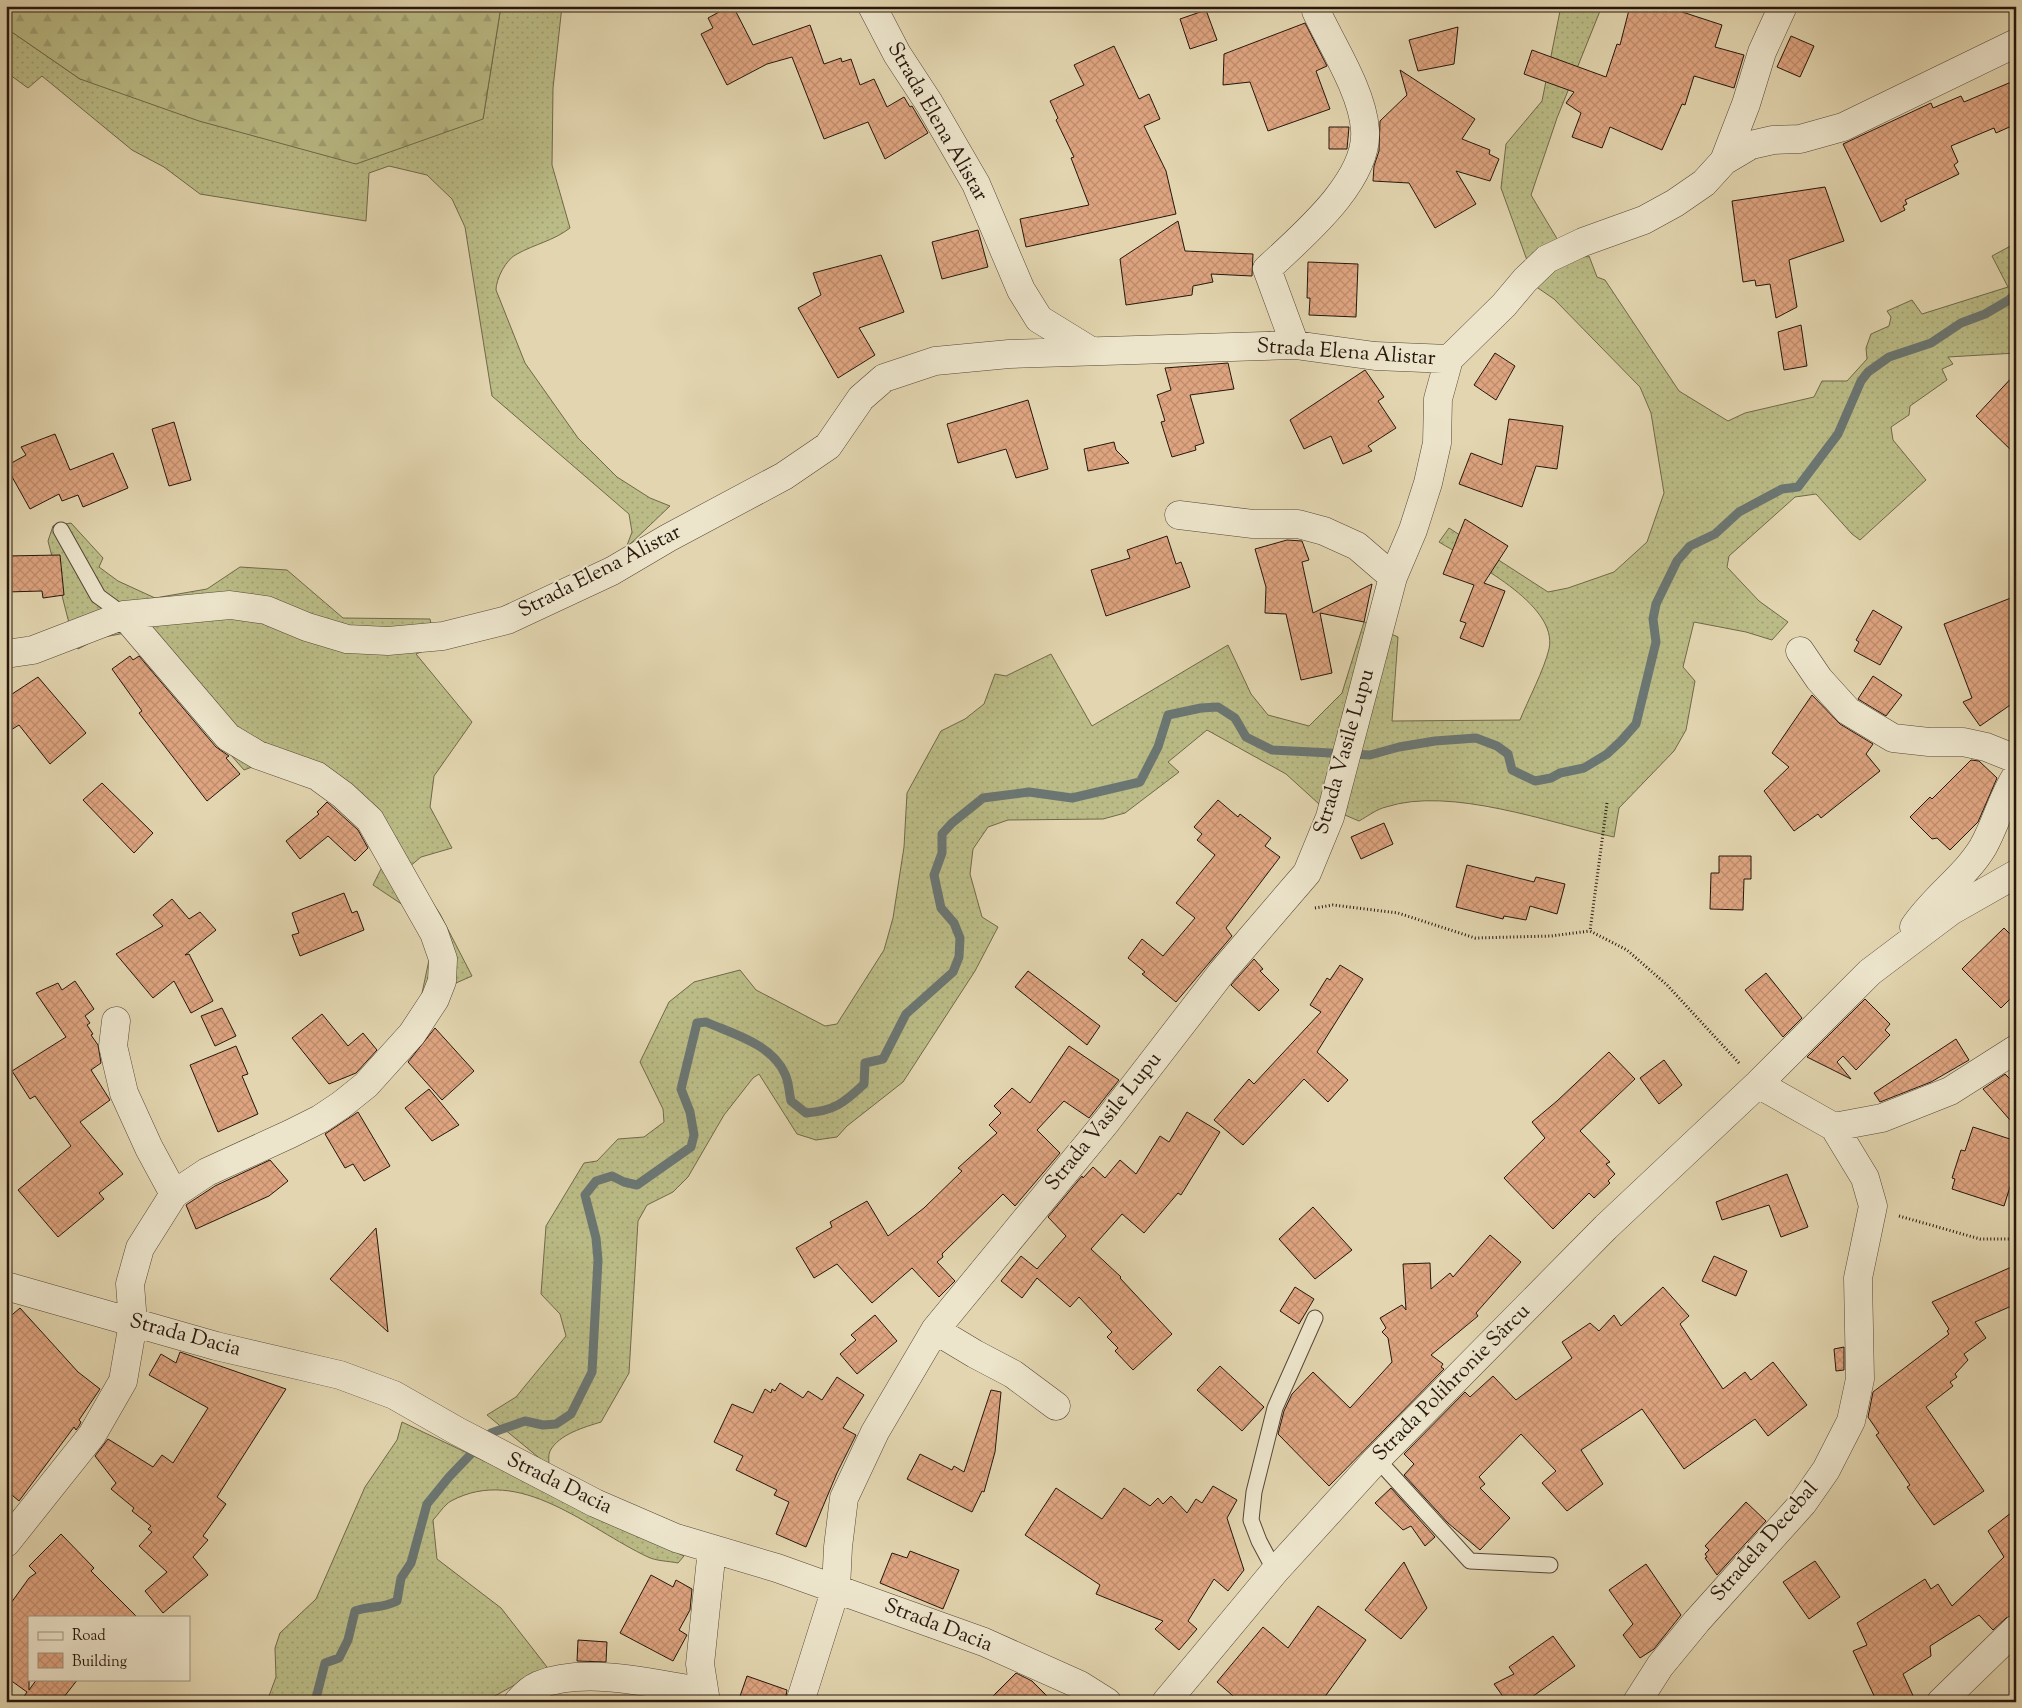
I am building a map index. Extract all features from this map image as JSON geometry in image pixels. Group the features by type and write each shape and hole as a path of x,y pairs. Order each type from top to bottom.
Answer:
{"street":[{"name":"Strada Elena Alistar","path":"872,6 897,54 929,103 976,184 1021,290 1039,319 1092,351"},
{"path":"1295,345 1267,269 1335,202 1355,171 1363,150 1366,131 1361,108 1316,12 1317,6"},
{"path":"1724,161 1746,104 1762,52 1782,6"},
{"name":"Strada Elena Alistar","path":"6,654 33,650 124,615 230,605 266,610 347,639 388,640 443,636 507,620 612,571 668,538 784,476 828,446 861,398 884,378 935,361 1008,354 1295,345 1374,356 1450,359 1547,259 1583,242 1644,220 1704,183 1724,161 1751,145 1773,140 1800,139 1843,127 2016,44"},
{"name":"Strada Vasile Lupu","path":"800,1702 836,1588 838,1547 844,1498 875,1432 935,1330 1107,1121 1222,972 1307,873 1330,817 1392,578 1413,530 1428,483 1437,443 1438,399 1450,359"},
{"path":"1179,515 1253,524 1298,524 1324,532 1357,546 1392,578"},
{"path":"6,1543 92,1435 123,1381 134,1323 130,1284 140,1248 174,1194 207,1172 320,1119 366,1085 412,1034 435,999 442,981 443,959 434,933 370,820 343,795 317,776 258,755 228,737 124,615"},
{"path":"1800,651 1818,679 1848,711 1893,738 1929,742 1963,742 1986,747 2016,759"},
{"name":"Strada Polihronie Sârcu","path":"1901,947 1926,909 1957,878 1982,848 2009,787 2016,776"},
{"name":"Strada Polihronie Sârcu","path":"1166,1702 1275,1571 1377,1459 1606,1227 1758,1084 1870,972 1951,911 2016,874"},
{"path":"116,1022 113,1046 124,1093 148,1148 174,1194"},
{"path":"1758,1084 1834,1127 1882,1118 1950,1091 2016,1049"},
{"name":"Stradela Decebal","path":"1637,1702 1660,1666 1697,1621 1803,1503 1826,1470 1851,1421 1860,1379 1858,1278 1873,1206 1865,1178 1834,1127"},
{"name":"Strada Dacia","path":"6,1286 216,1346 340,1375 394,1395 464,1436 595,1503 676,1538 836,1588 984,1642 1080,1685 1107,1702"},
{"path":"935,1330 974,1354 1013,1374 1056,1406"},
{"path":"518,1702 538,1685 566,1678 600,1677 637,1680 705,1697 700,1664 712,1549"},
{"path":"1941,1702 2016,1629"}],"lane":[{"path":"61,530 98,596 124,615"},
{"path":"1275,1571 1259,1541 1251,1520 1254,1492 1275,1408 1315,1318"},
{"path":"1377,1459 1470,1561 1550,1565"}],"path":[{"path":"1590,931 1607,803"},
{"path":"1272,914 1333,906 1398,913 1475,938 1551,936 1590,931 1627,950 1667,985 1758,1084"},
{"path":"1873,1206 1914,1221 1980,1239 2016,1238"}],"green space":[{"path":"6,6 501,6 483,119 356,164 199,121 80,79 6,28"},
{"path":"501,6 562,6 553,88 552,165 570,228 509,260 502,270 496,290 525,363 578,438 617,477 650,498 670,506 626,548 632,532 629,514 492,396 465,227 452,199 427,175 389,166 369,173 366,221 200,194 164,167 132,150 42,76 28,88 6,72 6,28 80,79 483,119"},
{"path":"1561,6 1602,6 1557,118 1531,195 1559,242 1528,263 1501,188 1506,144 1542,101"},
{"path":"2016,243 2016,353 1948,357 1953,364 1942,369 1947,380 1910,406 1909,415 1891,427 1893,440 1926,480 1860,540 1852,534 1816,494 1795,497 1729,556 1727,567 1759,601 1788,622 1772,640 1746,632 1694,622 1683,667 1695,681 1686,730 1674,751 1619,808 1614,837 1500,809 1440,801 1412,802 1386,807 1359,821 1319,804 1286,774 1207,730 1168,762 1179,772 1125,813 1103,819 1008,820 988,827 973,849 970,874 982,917 998,927 975,971 903,1082 847,1126 837,1137 816,1140 797,1134 759,1074 753,1078 724,1115 688,1177 673,1192 647,1205 638,1221 629,1373 601,1422 573,1432 554,1445 550,1451 549,1466 487,1415 516,1397 566,1336 560,1314 541,1294 546,1226 584,1163 597,1161 618,1139 644,1137 664,1122 663,1109 640,1062 669,1002 694,982 740,970 756,990 825,1026 837,1024 884,950 893,918 904,847 907,793 941,731 965,719 984,704 995,674 1006,676 1051,654 1092,726 1228,645 1251,694 1268,715 1309,726 1342,693 1364,622 1398,637 1392,721 1520,720 1547,657 1549,649 1548,632 1540,616 1527,600 1490,572 1439,542 1449,528 1548,592 1568,588 1614,572 1647,542 1664,493 1651,413 1640,387 1554,299 1535,286 1566,260 1589,256 1597,277 1605,280 1679,391 1728,421 1745,413 1814,397 1822,381 1847,381 1867,359 1866,348 1871,334 1889,326 1891,317 1887,311 1912,300 1922,314 2008,287 1992,256"},
{"path":"71,523 103,558 99,567 118,581 155,598 207,589 240,567 287,570 343,618 430,619 436,646 416,654 472,722 434,776 430,807 452,848 421,857 409,867 440,914 472,976 456,983 441,1014 421,998 430,955 409,909 373,885 384,863 380,851 319,785 252,767 244,770 125,633 99,638 78,649 69,623 48,541 53,526"},
{"path":"402,1422 684,1556 678,1563 651,1558 577,1517 528,1495 502,1490 477,1492 451,1501 433,1520 437,1559 501,1608 547,1667 484,1702 263,1702 269,1696 276,1677 275,1648 280,1633 316,1599 365,1487 397,1440"}],"building":[{"path":"733,6 753,45 810,25 824,64 841,58 842,62 851,59 860,85 874,79 887,107 904,97 910,107 912,106 928,133 885,159 868,122 824,139 792,57 767,64 727,85 701,34 713,28 708,18"},
{"path":"1630,6 1664,6 1722,25 1715,47 1744,55 1734,88 1694,76 1685,105 1682,104 1662,150 1610,127 1602,148 1572,137 1581,113 1566,103 1574,92 1524,74 1532,50 1606,77 1617,44 1620,45"},
{"path":"1206,10 1217,40 1190,49 1180,19"},
{"path":"1305,23 1327,66 1316,71 1330,109 1268,131 1250,82 1223,85 1224,54"},
{"path":"1458,27 1454,64 1418,71 1409,40"},
{"path":"1791,36 1814,46 1800,77 1777,67"},
{"path":"1114,46 1139,99 1149,94 1160,119 1144,126 1166,171 1176,214 1026,247 1020,219 1089,205 1071,158 1074,157 1056,120 1058,118 1050,101 1084,85 1074,65"},
{"path":"1400,70 1475,119 1462,139 1490,150 1489,154 1499,159 1490,181 1456,171 1476,204 1435,228 1409,183 1373,181 1374,166 1379,151 1380,121 1407,95"},
{"path":"2016,80 2016,124 1996,133 1994,128 1951,146 1958,162 1954,165 1959,174 1905,200 1907,204 1903,206 1905,210 1881,222 1843,144 1931,103 1933,108 1961,96 1964,102"},
{"path":"1329,127 1349,127 1347,149 1329,149"},
{"path":"1825,187 1844,241 1789,260 1797,307 1776,318 1770,284 1756,286 1755,280 1743,282 1732,201"},
{"path":"1178,221 1185,251 1253,254 1252,276 1211,274 1213,282 1193,286 1192,295 1126,305 1120,259"},
{"path":"978,230 988,267 942,279 932,242"},
{"path":"881,255 904,312 859,328 875,355 838,378 798,308 821,295 813,273"},
{"path":"1308,262 1358,264 1356,317 1309,315 1310,298 1307,298"},
{"path":"1801,325 1807,366 1784,370 1778,332"},
{"path":"1495,353 1515,366 1496,400 1474,385"},
{"path":"1228,363 1234,389 1190,395 1204,443 1195,446 1196,450 1172,457 1161,422 1165,421 1157,395 1171,390 1165,368"},
{"path":"1365,370 1384,397 1378,401 1396,428 1368,446 1372,451 1343,464 1331,436 1304,449 1290,420"},
{"path":"2016,373 2016,455 1976,416"},
{"path":"1028,400 1048,469 1016,478 1006,449 958,463 947,424"},
{"path":"1509,419 1563,426 1557,469 1536,466 1522,507 1459,484 1471,453 1502,465"},
{"path":"174,422 191,480 169,486 152,429"},
{"path":"55,434 70,470 113,453 128,488 83,507 78,495 62,501 59,494 30,509 6,466 26,455 21,447"},
{"path":"1114,442 1116,450 1129,463 1088,471 1084,449"},
{"path":"1465,519 1508,546 1484,583 1505,591 1483,647 1460,638 1466,623 1460,621 1474,585 1443,574"},
{"path":"1167,536 1176,564 1181,562 1190,587 1106,616 1091,570 1130,558 1127,550"},
{"path":"1287,540 1302,541 1309,560 1302,562 1313,613 1372,584 1364,622 1320,613 1332,673 1301,680 1286,614 1265,613 1266,587 1255,549"},
{"path":"60,555 64,595 43,598 42,591 6,592 6,556"},
{"path":"2016,596 2016,701 1980,726 1963,702 1972,698 1944,624"},
{"path":"1873,610 1902,627 1880,665 1854,651 1859,642 1856,640"},
{"path":"130,656 133,660 139,656 216,747 229,756 226,758 240,774 207,801 139,713 142,711 112,669"},
{"path":"1873,676 1902,695 1886,716 1858,699"},
{"path":"38,677 86,733 50,764 19,725 6,733 6,698"},
{"path":"1812,695 1840,724 1873,744 1866,754 1880,771 1821,818 1818,814 1794,831 1764,791 1789,767 1772,753"},
{"path":"1971,760 1979,761 1997,778 1978,822 1950,850 1937,838 1932,839 1910,817 1930,797 1932,799"},
{"path":"102,783 153,833 134,853 83,800"},
{"path":"1218,800 1238,817 1240,814 1271,838 1265,846 1280,857 1226,928 1232,936 1176,1002 1142,974 1145,972 1128,958 1142,939 1163,956 1195,918 1176,903 1215,855 1197,840 1202,834 1194,827"},
{"path":"327,802 358,830 368,848 355,861 328,836 300,859 286,841 319,814 317,812"},
{"path":"1384,823 1393,844 1361,859 1351,837"},
{"path":"1719,856 1751,856 1751,879 1744,879 1743,910 1710,909 1711,873 1719,873"},
{"path":"1467,865 1534,882 1536,877 1565,884 1557,914 1530,906 1526,920 1504,916 1503,919 1456,907"},
{"path":"344,893 352,913 357,911 364,930 300,956 292,935 299,933 292,913"},
{"path":"172,899 189,919 200,912 216,930 185,955 189,954 213,1001 191,1013 174,981 153,998 116,954 163,926 153,915"},
{"path":"2004,928 2016,940 2016,993 2001,1008 1962,969"},
{"path":"1254,959 1263,969 1260,971 1279,990 1259,1011 1231,985"},
{"path":"1340,965 1363,979 1317,1052 1348,1080 1328,1102 1304,1079 1243,1145 1214,1120 1249,1079 1254,1084 1321,1012 1310,1005 1327,978 1330,980"},
{"path":"1028,971 1100,1026 1087,1045 1015,987"},
{"path":"1766,973 1802,1018 1783,1037 1745,990"},
{"path":"75,981 94,1009 85,1016 90,1023 87,1025 93,1034 91,1035 98,1045 101,1063 91,1070 110,1100 80,1122 123,1174 99,1193 104,1199 58,1237 18,1190 71,1146 35,1096 30,1099 12,1071 66,1037 36,993 58,983 62,990"},
{"path":"1865,999 1890,1024 1885,1030 1890,1035 1856,1070 1843,1056 1837,1062 1851,1079 1807,1057"},
{"path":"222,1008 236,1036 215,1046 201,1016"},
{"path":"322,1014 348,1046 363,1033 377,1050 356,1073 329,1084 292,1038"},
{"path":"435,1028 474,1071 442,1100 408,1062"},
{"path":"1956,1039 1969,1060 1931,1082 1880,1102 1874,1093"},
{"path":"236,1046 248,1074 242,1076 258,1114 218,1132 190,1065"},
{"path":"1069,1046 1119,1080 1089,1118 1064,1101 1037,1130 1060,1153 1015,1206 1003,1194 942,1254 943,1257 937,1262 955,1281 939,1297 912,1268 872,1303 837,1264 814,1278 796,1248 832,1227 830,1222 867,1201 888,1236 924,1208 962,1171 958,1168 997,1133 989,1125 1001,1113 994,1106 1012,1088 1030,1103"},
{"path":"1609,1052 1635,1079 1580,1131 1610,1162 1606,1164 1615,1174 1608,1181 1610,1183 1594,1198 1589,1193 1553,1229 1504,1178 1545,1138 1532,1122"},
{"path":"1664,1060 1682,1085 1659,1104 1640,1078"},
{"path":"2005,1074 2016,1085 2016,1127 1983,1089"},
{"path":"429,1089 459,1125 432,1141 405,1108"},
{"path":"358,1112 390,1166 364,1181 353,1164 345,1168 325,1134"},
{"path":"1187,1112 1220,1132 1181,1195 1178,1193 1144,1233 1122,1214 1091,1249 1121,1277 1172,1334 1133,1370 1115,1351 1118,1348 1107,1337 1112,1332 1079,1297 1070,1307 1037,1278 1022,1298 1001,1281 1021,1256 1037,1269 1066,1236 1048,1217 1082,1176 1083,1178 1093,1167 1105,1178 1120,1160 1136,1174 1160,1136 1169,1142"},
{"path":"1973,1127 2016,1141 2016,1168 2004,1206 1952,1189 1955,1179 1952,1178 1961,1150 1965,1151"},
{"path":"270,1160 288,1181 269,1196 196,1229 186,1205 215,1186"},
{"path":"1787,1174 1808,1227 1781,1237 1769,1205 1722,1220 1716,1202"},
{"path":"1313,1207 1352,1250 1315,1279 1279,1239"},
{"path":"376,1228 388,1332 330,1279"},
{"path":"1490,1235 1521,1262 1476,1313 1478,1316 1431,1355 1443,1364 1441,1367 1444,1369 1329,1486 1278,1434 1284,1411 1292,1394 1313,1372 1350,1408 1392,1362 1388,1338 1382,1332 1386,1328 1380,1318 1402,1305 1406,1310 1403,1264 1430,1263 1431,1289 1450,1273 1453,1277"},
{"path":"1714,1256 1747,1271 1736,1296 1702,1281"},
{"path":"2016,1265 2016,1304 1975,1322 1986,1338 1964,1354 1968,1360 1955,1374 1957,1377 1950,1382 1953,1386 1926,1407 1984,1491 1934,1525 1907,1487 1910,1485 1876,1435 1879,1433 1868,1417 1873,1392 1949,1334 1947,1331 1949,1329 1932,1302"},
{"path":"1295,1287 1314,1299 1299,1324 1280,1311"},
{"path":"1663,1287 1689,1316 1680,1324 1723,1389 1745,1372 1751,1380 1773,1362 1807,1405 1768,1436 1755,1419 1684,1469 1642,1409 1581,1450 1603,1484 1567,1511 1542,1483 1556,1471 1521,1434 1479,1477 1485,1484 1480,1488 1510,1518 1480,1550 1448,1523 1404,1475 1414,1464 1404,1454 1465,1392 1470,1397 1493,1376 1516,1400 1572,1358 1562,1342 1590,1323 1599,1331 1614,1315 1621,1326"},
{"path":"20,1308 78,1372 100,1389 79,1420 81,1422 79,1426 76,1430 74,1427 19,1501 6,1490 6,1320"},
{"path":"875,1315 897,1341 857,1374 840,1354 856,1340 851,1335"},
{"path":"1844,1347 1844,1370 1836,1371 1834,1349"},
{"path":"180,1352 286,1389 217,1497 226,1504 203,1536 208,1540 193,1557 208,1575 163,1613 145,1591 167,1572 139,1546 152,1532 148,1529 151,1526 132,1511 134,1508 111,1489 116,1483 95,1456 108,1439 153,1467 162,1455 173,1463 208,1408 149,1375 161,1354 176,1363"},
{"path":"1220,1366 1264,1407 1242,1431 1197,1390"},
{"path":"837,1377 864,1395 843,1428 856,1435 837,1473 806,1547 776,1534 789,1502 774,1495 777,1490 736,1470 743,1456 714,1442 732,1404 753,1413 765,1389 771,1393 772,1389 775,1391 780,1383 803,1398 808,1391 822,1400"},
{"path":"991,1390 1001,1392 995,1452 984,1492 982,1491 972,1512 907,1479 920,1454 952,1470 954,1466 964,1472"},
{"path":"1213,1486 1237,1500 1227,1518 1244,1570 1228,1591 1214,1579 1188,1621 1197,1629 1179,1650 1155,1629 1163,1621 1096,1594 1100,1585 1025,1535 1056,1488 1102,1519 1124,1488 1150,1506 1158,1498 1163,1504 1171,1496 1187,1513 1196,1499 1202,1503"},
{"path":"1391,1488 1435,1537 1425,1546 1411,1526 1403,1530 1375,1503"},
{"path":"1746,1502 1766,1521 1717,1575 1705,1558 1707,1557 1705,1554 1709,1550 1705,1546"},
{"path":"2016,1509 2016,1614 2006,1618 1993,1630 1979,1615 1930,1646 1931,1656 1903,1674 1916,1702 1877,1702 1853,1651 1867,1645 1857,1623 1925,1579 1931,1589 1938,1584 1952,1606 2004,1557 1988,1531"},
{"path":"61,1534 94,1568 91,1571 136,1616 28,1616 29,1690 36,1680 77,1680 60,1702 20,1702 27,1692 6,1677 6,1610 29,1578 36,1573 29,1566"},
{"path":"910,1551 959,1570 943,1609 880,1583 892,1553 907,1558"},
{"path":"1815,1561 1840,1597 1809,1619 1783,1582"},
{"path":"1404,1562 1427,1608 1401,1639 1365,1610"},
{"path":"1646,1564 1681,1615 1654,1649 1640,1658 1623,1635 1633,1624 1609,1590"},
{"path":"651,1575 673,1587 676,1580 692,1589 690,1610 679,1630 687,1635 673,1661 620,1633"},
{"path":"1318,1606 1366,1640 1321,1702 1240,1702 1217,1682 1263,1627 1288,1648"},
{"path":"1553,1636 1575,1666 1525,1702 1507,1702 1494,1684 1514,1674 1509,1667"},
{"path":"578,1640 607,1642 606,1662 577,1661"},
{"path":"1016,1673 1032,1681 1053,1702 987,1702"},
{"path":"747,1676 787,1690 785,1702 738,1702"}],"waterway":[{"path":"315,1702 325,1663 339,1658 348,1640 355,1611 397,1601 401,1578 411,1563 427,1504 449,1477 491,1433 525,1421 543,1425 556,1424 571,1414 592,1372 598,1260 596,1238 585,1195 596,1181 612,1176 624,1182 637,1185 691,1147 694,1135 690,1112 681,1089 697,1023 706,1022 751,1041 771,1055 785,1074 791,1101 806,1113 838,1105 864,1084 865,1063 883,1059 906,1014 953,972 959,957 960,938 954,923 941,908 934,875 942,853 942,834 952,823 983,798 1029,792 1072,798 1140,782 1158,747 1168,715 1201,708 1218,707 1235,718 1246,737 1272,750 1370,755 1399,747 1435,741 1476,738 1497,746 1508,754 1512,770 1535,781 1584,768 1607,754 1636,724 1656,642 1653,619 1656,604 1677,561 1690,546 1715,534 1739,512 1782,489 1798,487 1838,434 1861,381 1868,372 1889,357 1931,343 1961,323 1985,314 2009,300 2016,293"}]}
